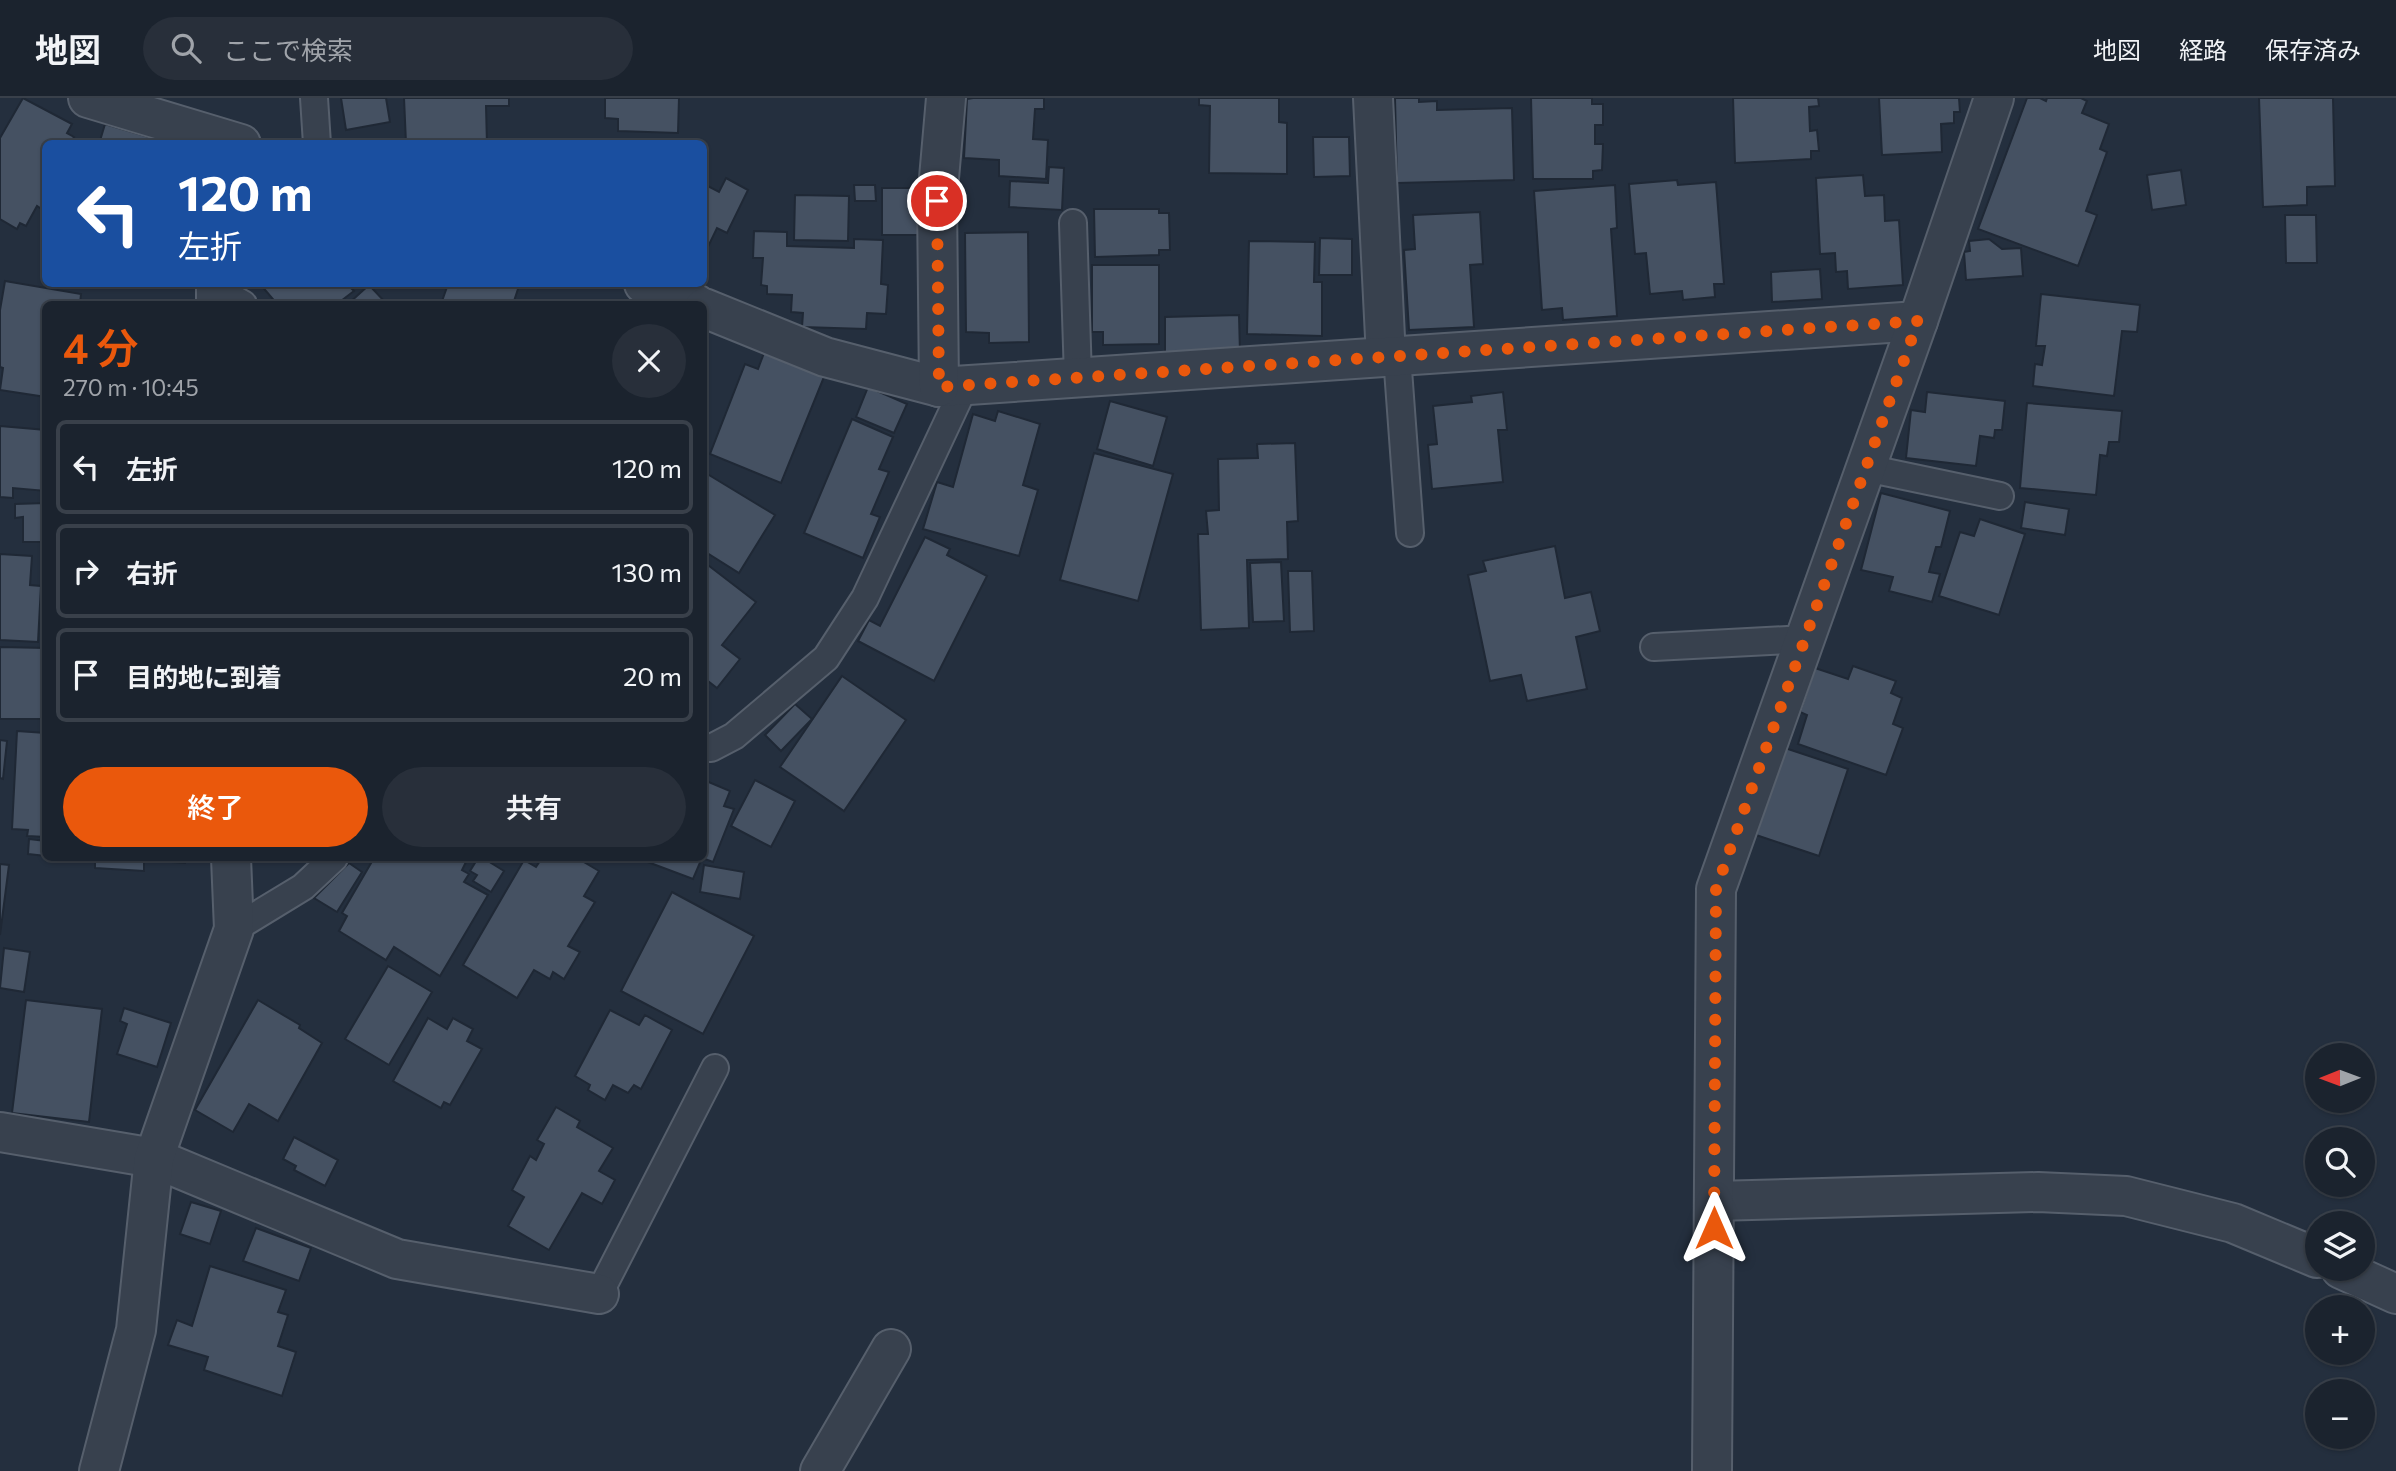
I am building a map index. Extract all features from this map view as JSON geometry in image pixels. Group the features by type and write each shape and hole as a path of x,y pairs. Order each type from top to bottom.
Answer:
{"street":[{"path":"88,98 221,140"},
{"path":"946,98 937,201 952,386"},
{"path":"1373,98 1392,356"},
{"path":"1712,1471 1716,889 1918,321 1994,98"},
{"path":"652,287 688,301"},
{"path":"707,309 825,357 952,386 1918,321"},
{"path":"99,1471 136,1330 154,1158 234,929 231,861"},
{"path":"0,1132 154,1158 397,1259 599,1294"},
{"path":"1714,1201 2038,1192 2126,1196 2233,1223 2305,1253"},
{"path":"2367,1281 2396,1294"},
{"path":"820,1471 891,1349"}],"lane":[{"path":"314,98 317,140"},
{"path":"1073,223 1078,377"},
{"path":"1392,356 1410,533"},
{"path":"707,748 734,736 826,658 865,598 952,386"},
{"path":"1866,468 2000,496"},
{"path":"1654,646 1806,639"},
{"path":"234,929 303,887 331,861"},
{"path":"599,1294 715,1068"}],"building":[{"path":"23,98 72,124 67,133 74,137 72,140 42,140 42,209 37,206 26,226 20,223 17,229 0,219 0,138"},
{"path":"341,98 386,98 390,122 346,130"},
{"path":"404,98 509,98 509,106 486,106 487,140 406,140"},
{"path":"605,98 679,98 678,133 618,131 618,119 605,118"},
{"path":"1044,98 1044,109 1035,109 1033,139 1048,140 1046,179 999,176 999,160 964,158 967,99"},
{"path":"1199,98 1279,98 1279,122 1287,123 1287,174 1209,173 1210,106 1199,105"},
{"path":"1395,98 1419,98 1419,102 1437,101 1437,110 1512,108 1514,180 1397,183"},
{"path":"1531,98 1592,98 1592,104 1603,104 1603,125 1595,125 1595,144 1603,144 1602,170 1593,171 1593,179 1533,179"},
{"path":"1733,98 1818,98 1819,106 1809,107 1810,131 1817,130 1819,151 1811,151 1811,159 1735,163"},
{"path":"1879,98 1959,98 1960,112 1954,112 1954,123 1941,124 1942,152 1882,155"},
{"path":"2027,98 2046,101 2047,98 2081,98 2087,101 2082,113 2109,124 2100,149 2107,152 2086,211 2097,215 2078,266 1978,229"},
{"path":"2259,98 2333,98 2335,186 2307,187 2307,205 2263,207"},
{"path":"105,124 159,140 100,140"},
{"path":"1313,137 1349,137 1350,176 1314,177"},
{"path":"1049,167 1064,168 1062,210 1009,207 1010,181 1048,183"},
{"path":"2181,170 2186,205 2152,210 2147,175"},
{"path":"1863,175 1865,196 1884,195 1885,221 1899,220 1903,285 1848,289 1847,271 1836,272 1835,253 1820,254 1816,178"},
{"path":"726,178 748,190 727,233 717,228 707,249 707,186 719,192"},
{"path":"1677,180 1678,185 1716,182 1724,284 1714,284 1715,297 1683,300 1682,291 1650,294 1646,253 1635,254 1629,184"},
{"path":"854,185 875,185 876,201 855,201"},
{"path":"1615,185 1617,228 1611,229 1617,316 1563,320 1562,308 1542,310 1534,191"},
{"path":"882,188 918,188 918,235 882,235"},
{"path":"795,195 849,196 848,241 794,240"},
{"path":"1094,209 1159,209 1159,213 1169,213 1170,250 1159,250 1159,255 1095,257"},
{"path":"1480,212 1483,264 1470,265 1474,327 1409,330 1404,250 1415,249 1413,215"},
{"path":"2285,215 2316,215 2317,263 2286,263"},
{"path":"754,231 787,232 787,246 854,248 854,239 883,240 881,284 888,285 886,314 867,313 866,329 802,327 803,313 791,312 792,295 767,294 767,286 761,285 763,258 753,258"},
{"path":"1028,232 1029,342 989,343 989,333 966,332 965,233"},
{"path":"1320,238 1352,239 1352,275 1319,275"},
{"path":"1989,239 2002,249 2021,248 2023,276 1966,280 1964,252 1970,251 1969,241"},
{"path":"1249,241 1315,242 1314,282 1322,282 1322,336 1247,334"},
{"path":"1092,265 1159,265 1159,344 1103,345 1103,332 1092,332"},
{"path":"1820,269 1822,299 1772,302 1771,272"},
{"path":"5,281 81,294 80,301 42,301 42,396 0,390 3,368 0,367 0,310"},
{"path":"263,287 350,287 354,291 341,301 274,301"},
{"path":"367,287 371,287 384,301 351,301"},
{"path":"447,287 519,287 514,301 442,301"},
{"path":"2041,294 2140,305 2137,332 2122,331 2114,396 2033,386 2035,364 2042,365 2045,346 2036,346"},
{"path":"1239,315 1240,353 1165,355 1165,317"},
{"path":"764,353 824,377 781,483 710,454 745,364 758,369"},
{"path":"868,387 907,404 894,433 856,417"},
{"path":"1503,392 1507,430 1498,430 1503,482 1432,489 1428,445 1437,444 1433,406 1472,402 1471,396"},
{"path":"1927,392 2005,401 2002,430 1995,430 1994,438 1980,436 1976,466 1906,458 1911,410 1925,412"},
{"path":"1110,401 1167,417 1153,466 1097,449"},
{"path":"2027,403 2122,411 2119,442 2109,442 2107,456 2100,455 2096,495 2020,488"},
{"path":"998,411 1040,424 1023,485 1038,490 1019,556 923,529 937,482 953,487 973,414 995,421"},
{"path":"852,419 893,437 879,469 889,472 871,514 880,517 863,558 804,533"},
{"path":"0,426 42,430 42,491 13,488 13,498 0,497"},
{"path":"1295,443 1298,521 1287,522 1288,559 1247,560 1249,628 1201,630 1198,534 1208,534 1206,511 1219,510 1218,459 1258,458 1257,444"},
{"path":"1094,453 1173,474 1138,601 1060,580"},
{"path":"707,474 775,515 739,573 707,553"},
{"path":"1881,493 1950,511 1941,547 1936,547 1929,572 1940,574 1932,602 1889,591 1893,577 1861,570"},
{"path":"2025,502 2069,509 2065,535 2021,528"},
{"path":"42,503 42,542 23,542 23,517 15,518 15,504"},
{"path":"1980,519 2025,534 1999,615 1939,596 1960,532 1974,536"},
{"path":"925,537 950,549 947,555 987,576 934,681 858,641 869,620 880,626"},
{"path":"1555,546 1565,598 1591,592 1600,631 1576,637 1587,689 1527,701 1521,675 1490,681 1468,575 1486,571 1483,561"},
{"path":"0,554 32,556 30,585 41,586 38,642 0,640"},
{"path":"1281,562 1284,621 1253,622 1250,563"},
{"path":"707,564 756,602 722,645 740,659 717,688 707,680"},
{"path":"1288,571 1312,571 1314,631 1290,632"},
{"path":"0,647 42,648 42,719 0,719"},
{"path":"1853,666 1896,681 1891,693 1902,698 1893,724 1903,728 1886,775 1798,744 1807,715 1800,712 1815,668 1848,679"},
{"path":"842,676 906,720 844,811 780,767"},
{"path":"795,704 812,719 781,751 765,735"},
{"path":"17,731 42,733 42,837 27,836 28,830 12,829"},
{"path":"0,740 7,741 3,779 0,778"},
{"path":"1785,748 1848,769 1819,856 1756,835"},
{"path":"755,780 795,801 771,847 731,826"},
{"path":"707,781 730,791 724,806 734,809 713,862 707,860"},
{"path":"29,839 42,841 42,856 28,854"},
{"path":"95,861 144,861 144,871 95,868"},
{"path":"372,861 464,861 466,862 462,870 469,874 464,882 488,895 440,976 394,947 386,960 339,931 347,916 342,913"},
{"path":"476,861 488,861 504,871 491,892 473,881 477,875 470,871"},
{"path":"523,861 536,867 540,861 582,861 599,871 584,896 595,902 568,946 580,952 564,979 553,972 550,979 534,970 517,998 463,965"},
{"path":"645,861 701,861 693,879"},
{"path":"349,863 362,872 337,912 314,898"},
{"path":"0,864 9,865 0,935"},
{"path":"704,865 744,872 740,899 700,892"},
{"path":"672,892 754,936 703,1034 621,991"},
{"path":"4,948 30,952 24,992 0,988"},
{"path":"388,966 432,992 389,1065 345,1039"},
{"path":"26,1000 102,1009 89,1122 12,1113"},
{"path":"258,1000 300,1025 299,1028 322,1043 278,1121 249,1104 233,1132 195,1110"},
{"path":"124,1008 171,1023 157,1067 117,1054 127,1024 120,1021"},
{"path":"610,1010 639,1025 645,1015 672,1030 641,1089 634,1085 628,1093 613,1085 605,1100 588,1090 590,1085 575,1076"},
{"path":"428,1018 447,1029 453,1018 473,1029 467,1041 482,1049 450,1105 444,1102 441,1108 393,1081"},
{"path":"556,1107 580,1121 577,1127 613,1148 599,1171 615,1180 602,1204 582,1193 549,1250 508,1226 524,1197 512,1190 530,1156 536,1160 544,1144 537,1140"},
{"path":"294,1137 338,1160 325,1186 294,1170 296,1166 283,1159"},
{"path":"191,1202 221,1211 210,1244 180,1234"},
{"path":"256,1228 311,1248 299,1281 243,1261"},
{"path":"210,1266 286,1290 278,1312 288,1315 278,1346 296,1352 282,1396 204,1370 208,1357 168,1345 177,1320 192,1326"}],"route":[{"path":"937,201 939,387 1918,321 1716,889 1714,1228"}]}
